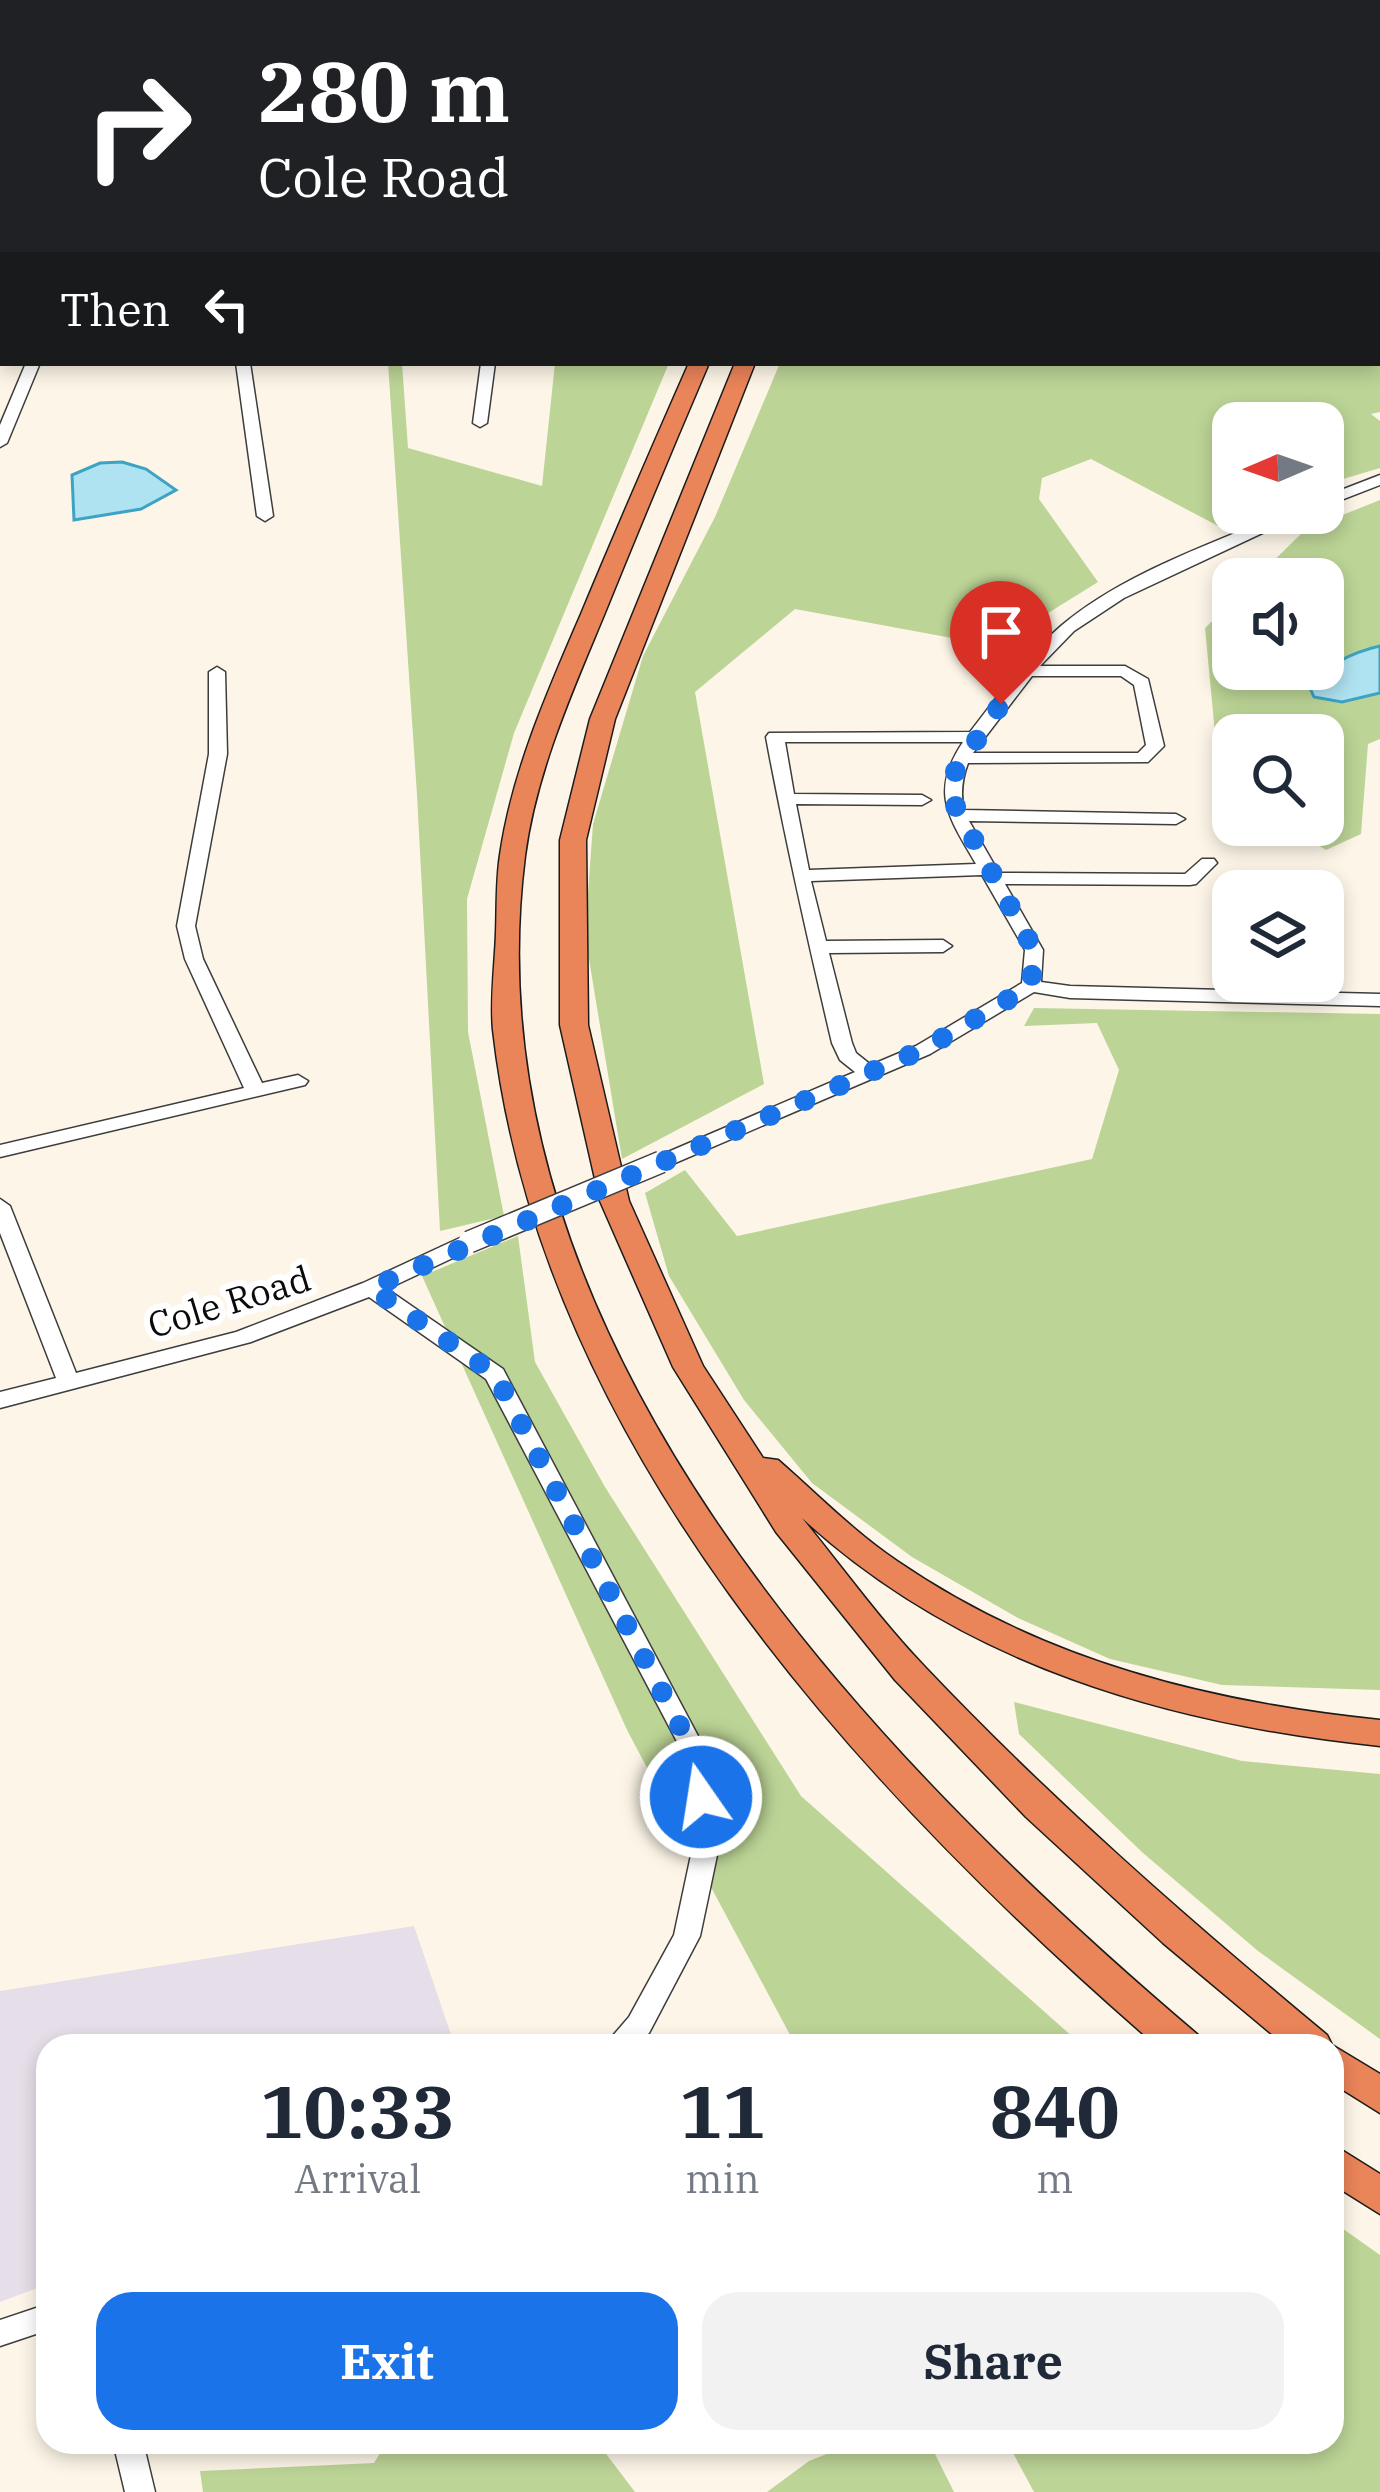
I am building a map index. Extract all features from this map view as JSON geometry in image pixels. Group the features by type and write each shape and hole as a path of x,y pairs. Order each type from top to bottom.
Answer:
{"highway":[{"path":"697,366 565,680 533,767 512,859 504,958 512,1066 538,1186 584,1314 633,1415 758,1611 890,1770 1128,2002 1169,2034"},
{"path":"745,366 593,748 573,836 567,930 575,1030 593,1132 618,1212 664,1322 726,1432 843,1596 950,1717 1073,1842 1298,2034"},
{"path":"726,1432 885,1569 987,1630 1045,1657 1123,1686 1216,1711 1380,1733"},
{"path":"1344,2070 1380,2096"},
{"path":"1344,2171 1380,2197"}],"street":[{"path":"0,443 32,366"},
{"path":"243,366 265,516"},
{"path":"480,423 488,366"},
{"path":"1344,494 1380,480"},
{"path":"1254,534 1091,612 1058,637 1035,671 974,737 951,778 950,796 1034,950 1031,986 1070,992 1380,1000"},
{"path":"963,758 1142,758 1155,746 1142,683 1125,671 1035,671"},
{"path":"217,672 218,754 186,926 194,959 256,1092"},
{"path":"868,1072 848,1057 801,876 775,737 974,737"},
{"path":"785,800 922,800"},
{"path":"957,815 1176,819"},
{"path":"801,876 989,872 1190,880 1208,863"},
{"path":"819,947 943,946"},
{"name":"Cole Road","path":"0,1400 243,1337 371,1288 922,1050 1031,986"},
{"path":"0,1151 298,1082"},
{"path":"0,1206 68,1382"},
{"path":"371,1288 495,1374 694,1753 707,1841 687,1936 629,2034"},
{"path":"0,2333 36,2321"},
{"path":"131,2454 140,2492"}],"shaded area":[{"path":"414,1926 451,2034 36,2034 36,2288 0,2302 0,1991"}],"green space":[{"path":"388,366 402,366 408,448 542,486 555,366 668,366 514,733 467,899 468,1032 504,1216 440,1231"},
{"path":"779,366 1380,366 1380,412 1371,414 1380,421 1380,468 1344,479 1344,402 1212,402 1212,523 1091,459 1042,478 1039,499 1098,582 995,646 795,609 695,692 764,1084 622,1159 585,935 593,824 643,656 715,517"},
{"path":"1380,500 1380,739 1368,744 1361,834 1344,842 1344,714 1213,714 1205,628 1212,621 1212,690 1344,690 1344,558 1276,558 1301,534 1344,534 1344,514"},
{"path":"1034,1008 1380,1014 1380,1690 1222,1685 1110,1659 1018,1618 912,1557 812,1483 744,1400 669,1276 645,1193 685,1170 737,1236 1092,1159 1119,1070 1097,1023 1024,1026"},
{"path":"518,1236 535,1362 605,1487 801,1796 1069,2034 790,2034 628,1732 422,1276"},
{"path":"1014,1702 1242,1761 1380,1774 1380,2039 1258,1951 1143,1853 1019,1734"},
{"path":"1344,2230 1380,2255 1380,2492 1034,2492 1013,2454 1344,2454"},
{"path":"380,2454 606,2454 635,2492 203,2492 200,2471 374,2463"},
{"path":"827,2454 935,2454 954,2492 767,2492"}],"water":[{"path":"122,462 146,469 176,490 141,509 74,520 72,475 100,463"},
{"path":"1380,646 1380,693 1342,702 1314,697 1311,690 1344,690 1344,659"}],"route":[{"path":"701,1797 694,1753 495,1374 371,1288 922,1050 1031,986 1034,950 950,796 951,778 974,737 1001,704"}]}
